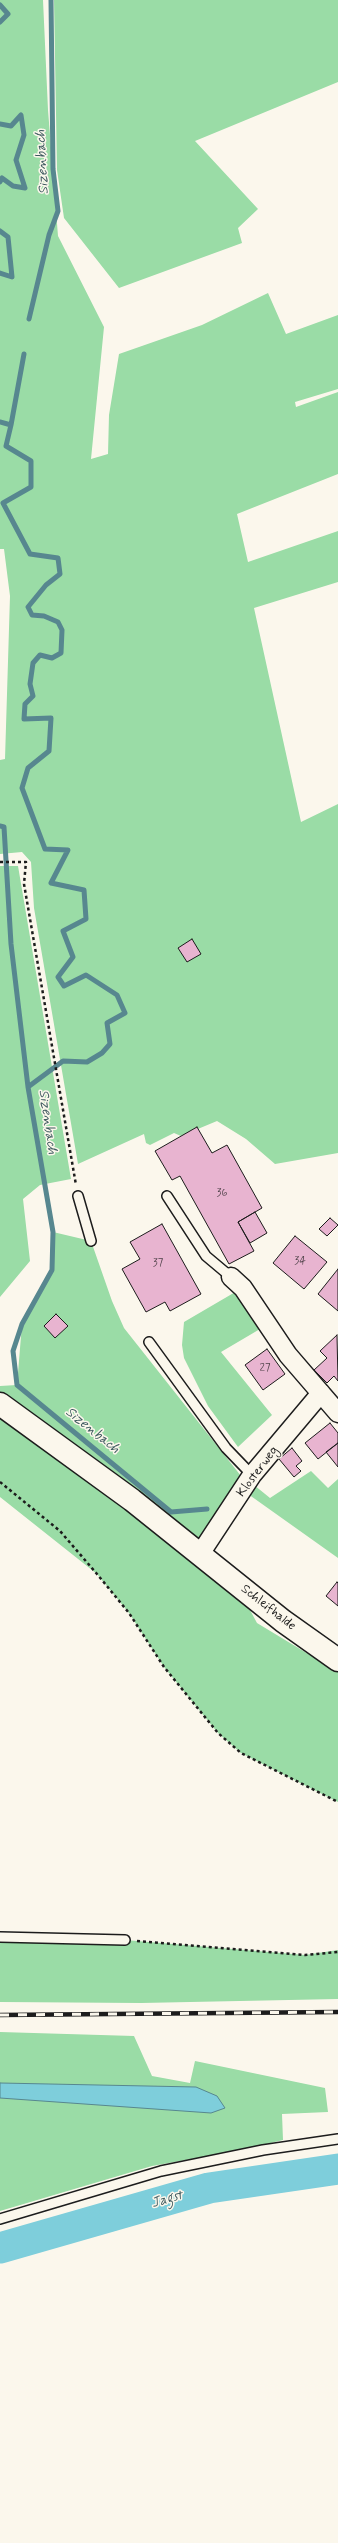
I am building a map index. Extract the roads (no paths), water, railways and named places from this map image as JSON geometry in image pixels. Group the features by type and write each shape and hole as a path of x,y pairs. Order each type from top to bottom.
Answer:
{"main road":[{"name":"Schleifhalde","path":"0,1404 132,1500 283,1621 338,1660"}],"street":[{"path":"231,1277 243,1288 288,1355 338,1413"},
{"name":"Klosterweg","path":"200,1554 252,1475 321,1393"}],"lane":[{"path":"78,1196 91,1241"},
{"path":"167,1196 206,1256 231,1277"},
{"path":"149,1342 226,1448 252,1475"},
{"path":"0,1938 125,1940"},
{"path":"0,2219 161,2170 263,2150 338,2139"}],"water":[{"path":"0,2083 196,2087 217,2096 225,2108 211,2113 0,2098"}],"waterway":[{"name":"Sizenbach","path":"29,319 49,235 58,211 53,169 51,0"},
{"name":"Sizenbach","path":"0,5 8,14 0,22"},
{"name":"Sizenbach","path":"0,124 11,126 21,115 24,135 16,160 25,188 13,186 2,178 0,182"},
{"name":"Sizenbach","path":"0,231 8,237 12,277 0,273"},
{"name":"Sizenbach","path":"11,425 24,354"},
{"name":"Sizenbach","path":"0,422 11,425 6,446 31,461 31,487 3,503 30,554 58,558 60,574 46,585 28,607 32,615 44,616 58,622 62,630 61,653 52,658 40,655 33,663 30,684 33,696 25,704 24,719 51,718 49,751 28,768 22,788 45,849 68,850 51,883 84,890 86,919 63,931 73,957 58,977 64,986 86,975 117,995 125,1013 107,1023 110,1044 102,1053 87,1062 63,1061 28,1087 53,1232 52,1270 22,1324 13,1351 17,1385 171,1512 207,1509"},
{"path":"0,826 4,827 11,944 28,1087"},
{"name":"Jagst","path":"0,2248 209,2188 338,2169"}],"railway":[{"path":"0,2015 338,2012"}]}
